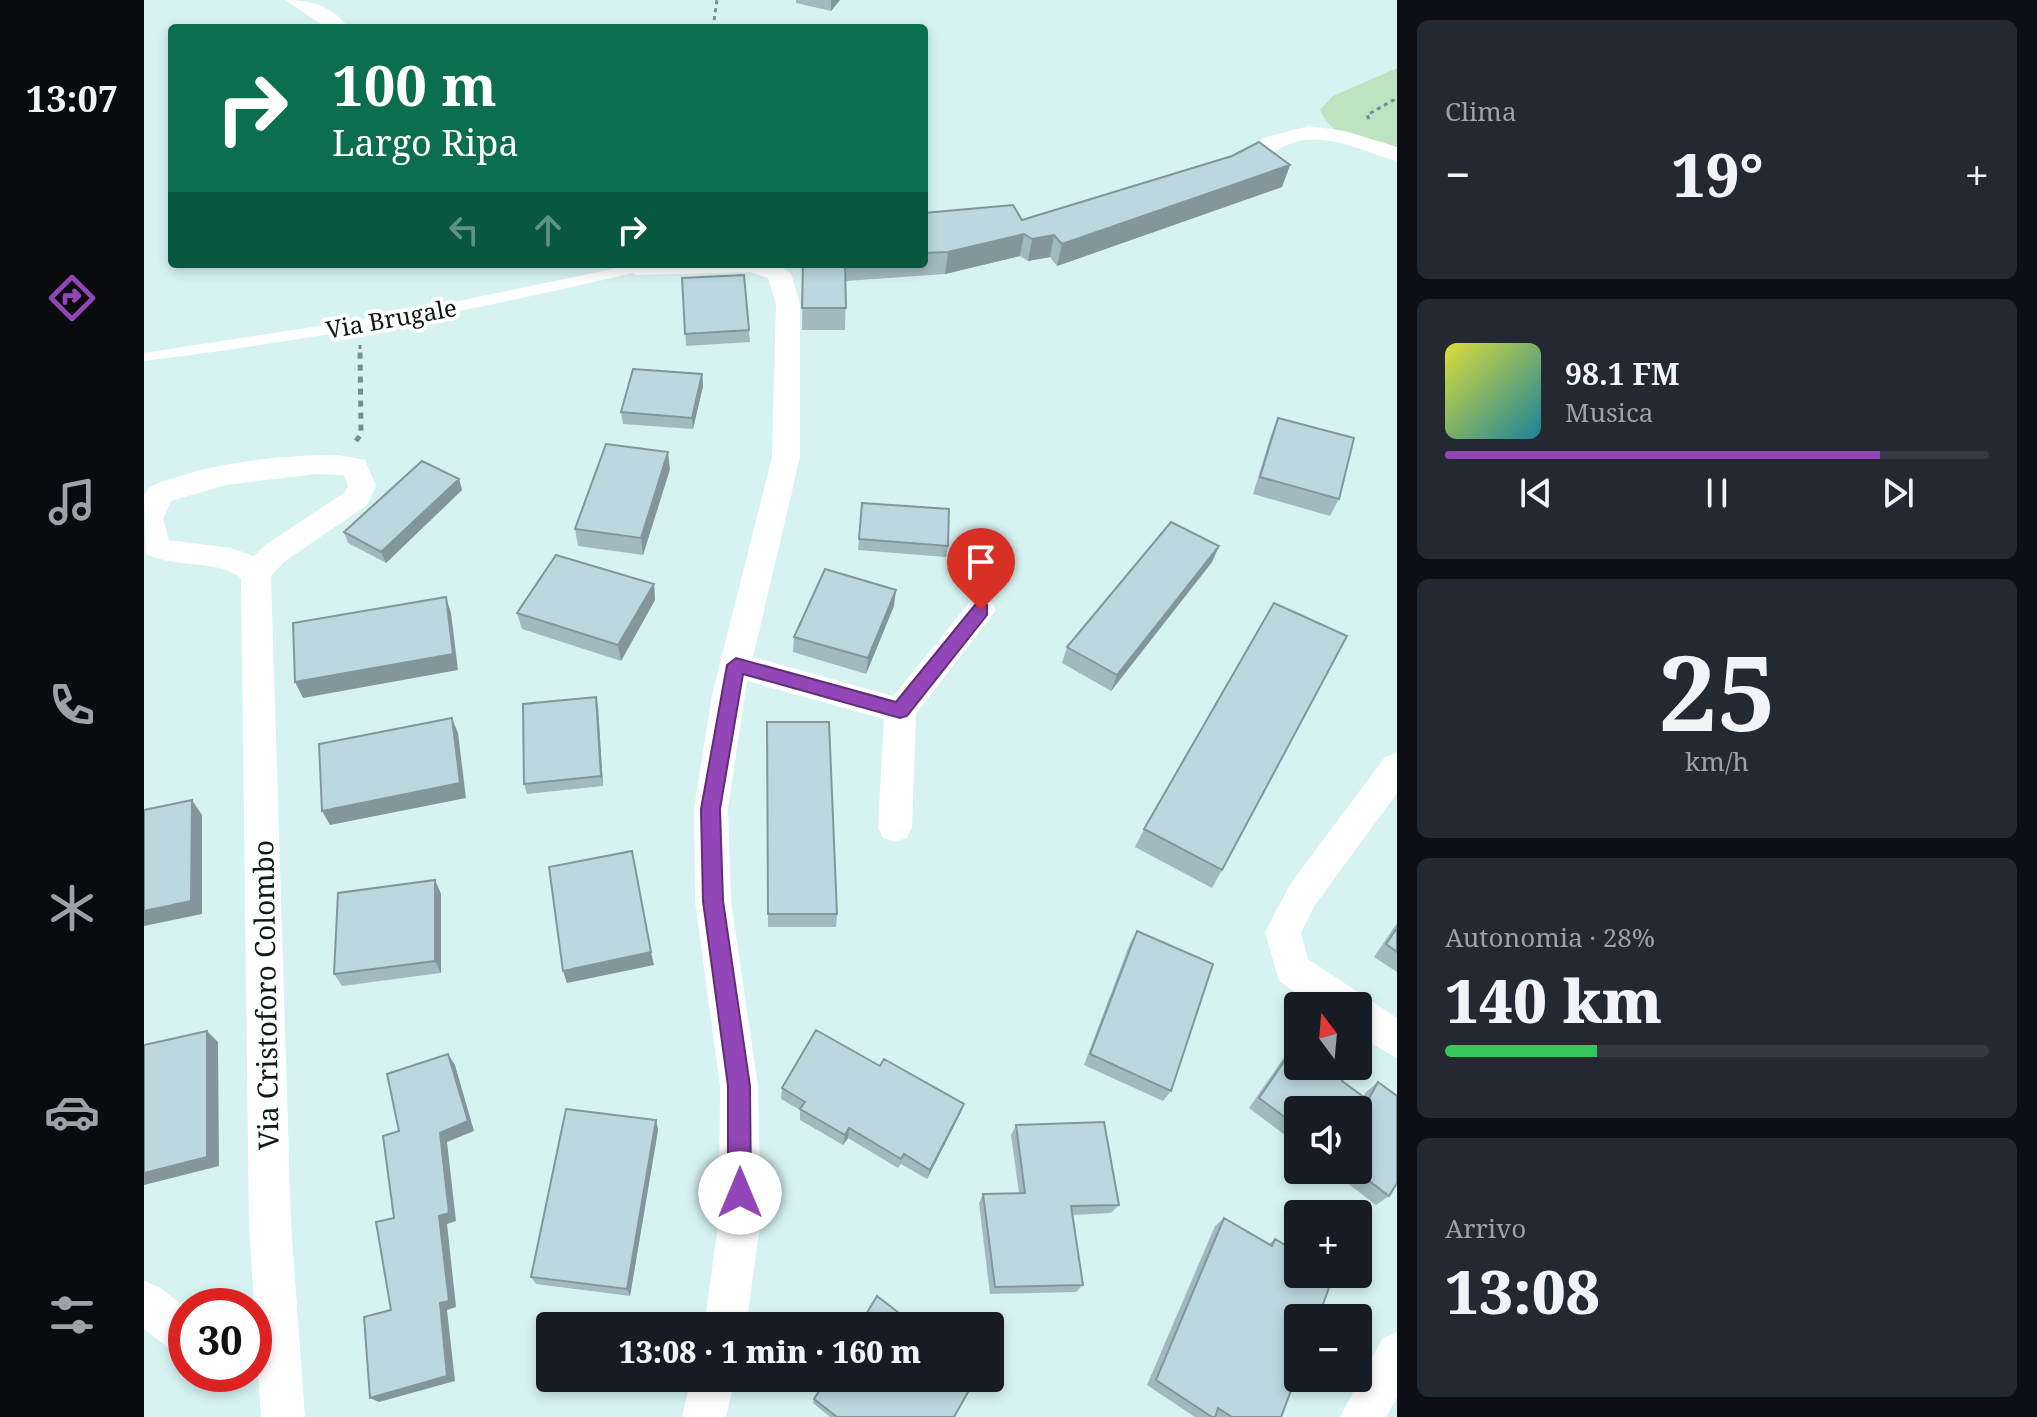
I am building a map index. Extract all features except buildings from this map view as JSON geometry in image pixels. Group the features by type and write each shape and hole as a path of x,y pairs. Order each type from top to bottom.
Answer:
{"street":[{"path":"295,0 318,11 334,24"},
{"path":"1197,178 1225,168 1273,140 1302,131 1329,133 1397,154"},
{"path":"727,1312 740,1219 739,1086 713,901 711,809 736,665 786,457 788,304 779,273 773,268"},
{"path":"342,463 355,467 362,486 356,499 275,553 256,573 243,560 222,555 179,554 156,546 149,519 159,494 193,483 342,463"},
{"name":"Via Cristoforo Colombo","path":"256,573 270,1225 268,1288"},
{"path":"895,827 900,711 981,610"},
{"path":"736,665 900,711"},
{"path":"1326,992 1292,969 1283,932 1303,894 1397,767"},
{"path":"1372,1023 1397,1040"},
{"path":"144,1302 168,1321"},
{"path":"1362,1417 1397,1354"},
{"name":"Via Cristoforo Colombo","path":"272,1374 283,1417"},
{"path":"704,1417 710,1392"}],"lane":[{"name":"Via Brugale","path":"144,357 234,346 513,297 625,268"}],"path":[{"path":"714,24 717,0"},
{"path":"1371,123 1367,115 1397,98"},
{"path":"342,463 361,434 359,324"}],"green space":[{"path":"1397,68 1397,151 1353,139 1326,120 1320,110 1333,96"}],"route":[{"path":"740,1193 739,1086 713,901 711,809 728,695 736,665 900,711 981,610"}]}
